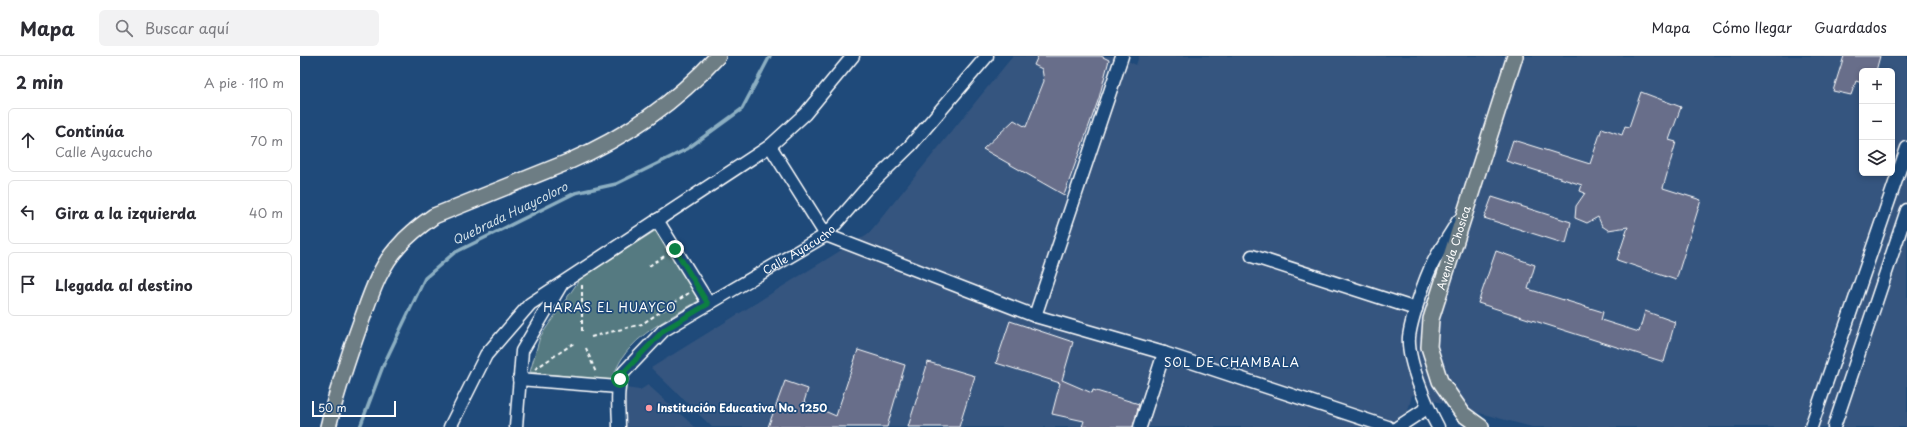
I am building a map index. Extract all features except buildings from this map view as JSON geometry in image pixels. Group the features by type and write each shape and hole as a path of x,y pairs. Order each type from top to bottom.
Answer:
{"main road":[{"path":"328,427 347,359 375,285 385,265 398,246 414,230 434,216 568,162 614,139 670,102 718,56"},
{"name":"Avenida Chosica","path":"1481,427 1463,414 1440,381 1429,347 1431,319 1515,56"}],"street":[{"path":"450,427 486,355 530,304 770,146 805,114 853,56"},
{"name":"Calle Ayacucho","path":"619,427 618,387 624,372 664,330 826,235 865,190 910,146 987,56"},
{"path":"1035,316 1122,56"},
{"path":"770,146 826,235 1035,316 1164,353 1388,427"},
{"path":"1811,427 1907,148"},
{"path":"1438,427 1427,408 1413,360 1409,338 1416,309 1432,264 1466,208"},
{"path":"1834,427 1907,210"},
{"path":"656,220 708,304"},
{"path":"1252,256 1416,309"},
{"path":"516,427 522,351 563,282"},
{"path":"1140,427 1164,353"},
{"path":"519,379 618,387"},
{"path":"1398,427 1427,408"}],"path":[{"path":"649,266 675,249"},
{"path":"582,269 582,331"},
{"path":"591,337 642,324 669,304 699,288"},
{"path":"519,379 574,343"},
{"path":"586,348 600,386"}],"shaded area":[{"path":"1013,56 1118,56 1136,65 1139,56 1907,56 1907,427 1532,427 1412,395 1404,427 712,427 651,368 869,233"},
{"name":"Institución Educativa No. 1250","path":"648,385 695,427 625,427 625,388 640,390"}],"green space":[{"path":"658,229 703,298 654,327 637,341 624,356 611,381 530,372 540,337 580,279"}],"waterway":[{"name":"Quebrada Huaycoloro","path":"360,427 383,366 425,278 454,253 575,193 616,184 687,149 742,109 770,56"}],"place":[{"name":"Institución Educativa No. 1250","path":"649,408"}],"district":[{"name":"HARAS EL HUAYCO","path":"610,308"},
{"name":"SOL DE CHAMBALA","path":"1232,363"}],"route":[{"path":"620,379 624,372 664,330 708,304 675,249"}]}
